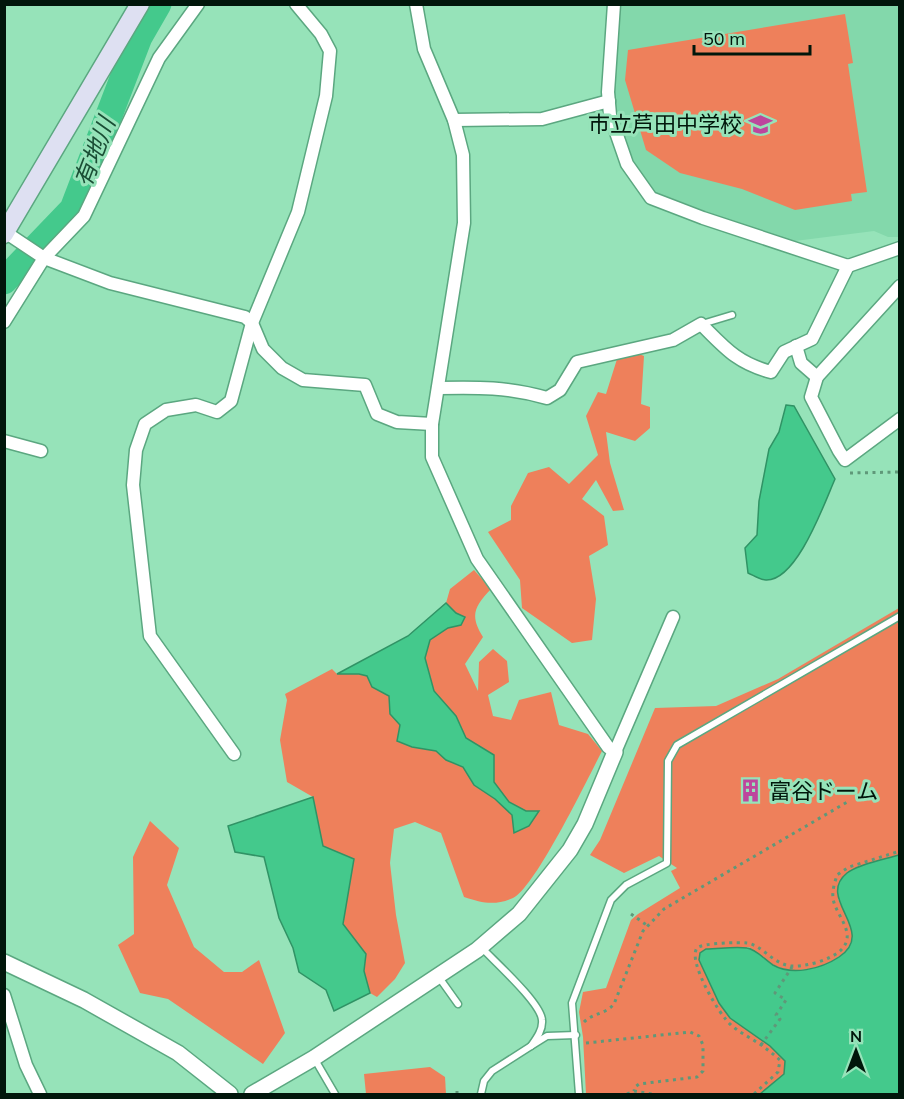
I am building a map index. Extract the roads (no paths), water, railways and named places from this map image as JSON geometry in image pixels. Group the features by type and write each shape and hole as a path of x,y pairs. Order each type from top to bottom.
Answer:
{"main road":[{"path":"7,232 140,4"}],"street":[{"path":"4,322 44,258 84,216 159,58 198,4"},
{"path":"234,754 150,636 134,485 136,450 145,424 166,410 196,405 217,412 231,401 252,323 298,212 326,96 330,51 321,34 296,4"},
{"path":"416,4 424,49 454,120 463,155 464,223 432,424 432,457 477,559 608,747 615,752"},
{"path":"614,4 610,115 627,164 651,198 703,218 848,266 900,248"},
{"path":"454,120 542,120 609,101"},
{"path":"7,232 44,258 110,283 245,317 252,323 263,349 282,368 303,380 365,385 377,414 397,422 432,424"},
{"path":"438,388 490,387 522,390 547,398 560,390 577,362 673,340 701,324 736,358 753,368 771,372 784,352 812,339 848,266"},
{"path":"900,286 817,377 811,397 845,460 900,420"},
{"path":"796,346 801,363 817,377"},
{"path":"4,441 41,452"},
{"path":"252,1095 314,1058 480,947 519,914 570,850 585,824 673,616"},
{"path":"4,962 84,1000 178,1053 230,1095"},
{"path":"4,994 26,1065 40,1095"}],"lane":[{"path":"701,324 732,315"},
{"path":"579,1095 572,1003 611,900 626,885 667,863 668,761 677,745 900,616"},
{"path":"480,947 537,1005 542,1020 540,1033 531,1046"},
{"path":"438,975 458,1004"},
{"path":"481,1095 484,1081 492,1071 531,1046 547,1036 576,1035"},
{"path":"314,1058 335,1095"}],"waterway":[{"name":"有地川","path":"4,281 73,209 139,37 158,4"}],"place":[{"name":"市立芦田中学校","path":"760,124"},
{"name":"富谷ドーム","path":"751,791"}]}
